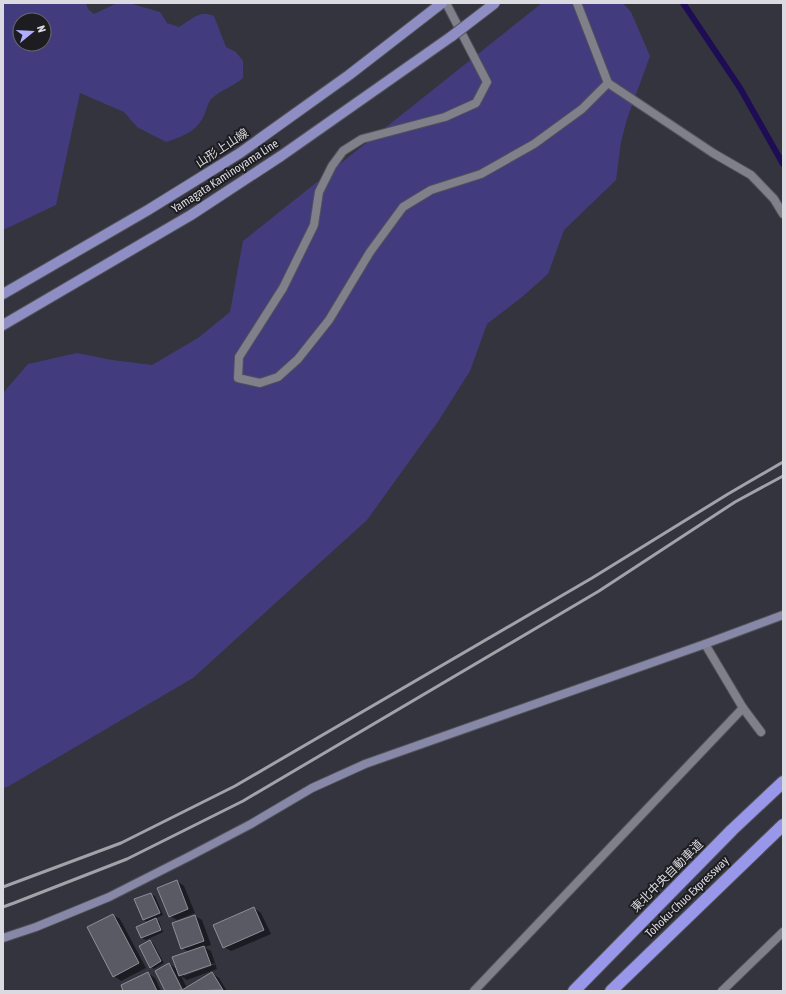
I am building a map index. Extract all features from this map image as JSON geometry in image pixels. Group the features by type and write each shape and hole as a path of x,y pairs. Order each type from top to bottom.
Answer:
{"highway":[{"name":"東北中央自動車道","path":"574,991 732,830 783,782"},
{"name":"Tohoku-Chuo Expressway","path":"611,991 783,825"}],"main road":[{"name":"Yamagata Kaminoyama Line","path":"3,325 191,215 280,156 452,36 495,3"},
{"name":"山形上山線","path":"3,294 148,210 240,153 349,75 438,6"}],"street":[{"path":"3,938 109,897 204,849 312,788 365,764 783,615"}],"lane":[{"path":"446,3 487,82 476,103 445,117 362,139 343,151 332,166 319,192 314,225 283,288 239,357 238,378 260,382 272,379 278,377 298,359 329,320 370,252 403,207 431,190 481,174 534,144 582,109 608,83"},
{"path":"577,3 608,83 713,153 751,175 774,199 783,214"},
{"path":"705,644 744,708 761,732"},
{"path":"474,991 744,708"},
{"path":"722,991 783,932"}],"shaded area":[{"path":"3,3 86,3 88,9 94,14 117,3 129,3 160,12 167,23 179,27 196,16 208,14 214,16 226,47 236,52 243,61 243,78 211,99 196,128 176,139 166,142 137,127 124,112 80,93 56,205 3,230"},
{"path":"542,3 623,3 631,12 650,56 627,119 621,142 616,180 564,230 548,274 522,297 487,324 470,371 439,420 367,520 193,678 9,786 3,788 3,393 28,364 77,353 112,360 152,365 198,338 230,312 243,241"}],"building":[{"path":"177,880 188,909 169,917 157,888"},
{"path":"151,893 160,913 143,920 134,899"},
{"path":"254,907 264,930 223,948 213,925"},
{"path":"113,914 139,963 113,977 87,927"},
{"path":"195,915 204,941 181,949 172,923"},
{"path":"156,918 161,930 141,938 136,927"},
{"path":"150,940 161,961 150,968 139,946"},
{"path":"204,946 211,965 179,976 172,957"},
{"path":"169,963 182,989 178,991 165,991 155,971"},
{"path":"148,972 157,991 123,991 121,985"},
{"path":"212,972 223,990 182,991 182,990"}],"waterway":[{"path":"683,3 740,88 783,164"}],"railway":[{"path":"3,887 121,843 235,786 592,578 783,462"},
{"path":"3,907 127,859 243,801 599,591 735,502 783,476"}]}
